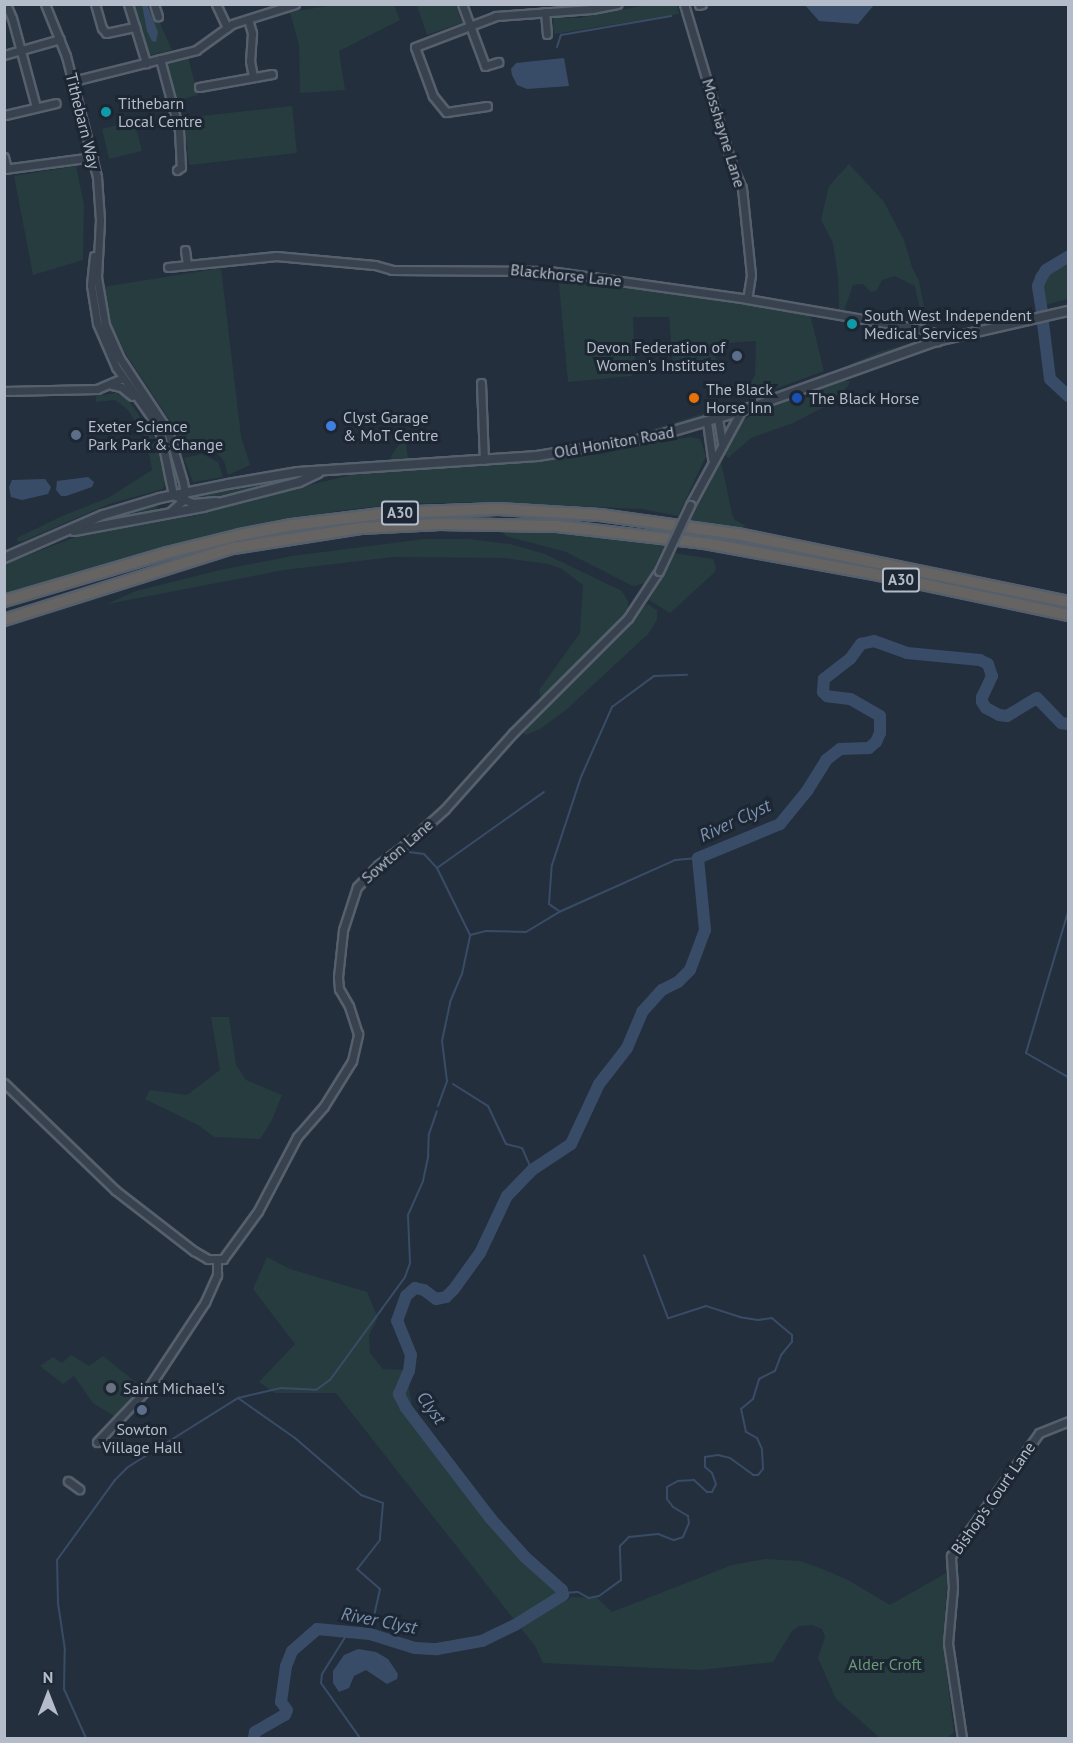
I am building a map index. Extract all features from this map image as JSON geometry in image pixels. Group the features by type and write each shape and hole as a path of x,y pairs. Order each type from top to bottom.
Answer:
{"highway":[{"name":"A30","path":"4,601 167,553 292,525 388,513 498,509 600,515 737,534 1068,602"},
{"name":"A30","path":"4,620 233,548 274,540 385,526 510,524 636,533 705,543 869,573 1068,615"}],"street":[{"path":"6,4 36,107"},
{"name":"Tithebarn Way","path":"45,4 60,39 93,157 99,199 97,277 101,309 119,357 123,378"},
{"path":"95,4 102,28 106,33 135,27"},
{"path":"128,4 146,63"},
{"path":"154,4 158,16"},
{"path":"216,4 227,28"},
{"path":"73,81 202,48 227,28 279,7 295,4"},
{"path":"462,4 485,66 498,62"},
{"path":"487,106 446,112 433,96 415,47 496,16 618,4"},
{"name":"Mosshayne Lane","path":"684,4 732,165 742,188 751,275 747,300"},
{"path":"545,12 547,34"},
{"path":"248,19 252,33 250,61 253,78"},
{"path":"4,55 60,39"},
{"path":"160,60 179,130 181,167 177,170"},
{"path":"199,87 272,74"},
{"path":"5,115 56,103"},
{"path":"4,157 6,169 93,157"},
{"name":"Tithebarn Way","path":"98,241 91,277 94,310 102,336 123,378 152,420 165,448 173,495"},
{"path":"185,250 187,264"},
{"name":"Blackhorse Lane","path":"168,267 276,256 375,265 392,270 541,270 747,300 921,329 934,333 937,341"},
{"name":"Old Honiton Road","path":"183,497 298,472 571,452 642,440 741,411 937,341 1068,310"},
{"name":"Tithebarn Way","path":"119,357 168,431 183,497"},
{"path":"4,391 98,389 123,378 134,380"},
{"path":"481,382 484,460"},
{"name":"Tithebarn Way","path":"112,384 130,394 152,420"},
{"name":"Sowton Lane","path":"217,1260 229,1253 258,1211 297,1137 324,1106 352,1061 358,1034 339,989 338,977 343,930 357,887 369,873 446,809 513,733 628,618 659,571 712,462 741,411"},
{"path":"718,418 722,444"},
{"path":"707,422 713,449 712,462"},
{"name":"Old Honiton Road","path":"66,532 163,516 299,482 321,472"},
{"name":"Old Honiton Road","path":"4,558 103,515 173,495 183,497 193,503 222,501"},
{"name":"Old Honiton Road","path":"163,516 179,506 183,497"},
{"path":"4,1083 115,1190 195,1251 208,1259 217,1260 217,1275 205,1302 149,1387 98,1442"},
{"name":"Bishop's Court Lane","path":"962,1738 948,1643 953,1587 951,1556 1039,1433 1068,1420"},
{"path":"68,1481 79,1489"}],"green space":[{"path":"130,5 152,5 172,50 147,56"},
{"path":"334,5 394,5 400,20 339,51 345,90 300,93 299,45 290,12"},
{"path":"417,5 456,5 462,23 427,35"},
{"path":"647,5 677,5 679,14 554,34 553,17 579,18"},
{"path":"188,57 198,95 175,101 164,63"},
{"path":"292,106 297,153 189,165 184,118"},
{"path":"134,121 142,151 109,159 102,129"},
{"path":"849,164 884,202 904,240 919,281 927,323 923,323 915,286 895,276 882,280 877,290 871,292 863,284 853,285 844,311 839,311 838,276 833,243 821,220 829,186"},
{"path":"76,166 84,205 83,260 33,275 14,176"},
{"path":"1068,264 1068,299 1045,305 1042,288 1048,273"},
{"path":"221,268 241,436 250,465 228,475 224,461 217,453 200,449 182,453 170,421 124,351 111,324 103,287"},
{"path":"558,274 810,314 824,371 752,397 749,386 755,375 756,341 714,344 716,360 673,366 669,317 633,317 635,363 632,376 568,382"},
{"path":"923,340 842,369 878,352"},
{"path":"843,381 850,381 848,386 828,405 793,423 751,438 728,458 725,454 742,422 751,415 789,400 806,398 810,393"},
{"path":"116,393 127,398 159,445 165,482 163,489 109,504 21,542 17,541 17,538 62,516 108,498 152,470 146,437 127,409 115,400 96,402 96,396"},
{"path":"731,405 733,406 694,420 643,432"},
{"path":"404,428 408,459 392,459 391,456 401,442"},
{"path":"690,437 700,439 706,456 678,516 642,509 481,502 400,504 338,511 220,533 5,595 5,564 78,536 203,514 203,511 351,475 601,454 624,448 553,457"},
{"path":"202,454 218,462 223,477 193,482 184,458"},
{"path":"721,461 732,514 735,520 746,526 741,528 689,521"},
{"path":"287,477 290,481 200,500 191,498"},
{"path":"159,503 153,514 105,519 136,509"},
{"path":"504,530 577,533 666,543 649,578 645,583 633,586 566,552 506,536 503,533"},
{"path":"424,539 468,539 510,544 545,554 622,591 628,601 628,610 541,699 539,690 580,633 583,585 562,569 548,564 504,558 393,557 284,570 107,604 136,591 220,570 292,556"},
{"path":"674,553 713,559 716,567 715,572 670,613 649,600"},
{"path":"647,604 657,610 657,620 648,634 566,710 540,729 526,735 523,733"},
{"path":"211,1017 229,1017 236,1065 246,1080 282,1095 271,1122 260,1139 214,1137 198,1125 145,1099 150,1090 187,1095 220,1070"},
{"name":"Alder Croft","path":"267,1257 290,1269 367,1292 378,1318 369,1335 370,1353 383,1369 405,1370 413,1409 536,1572 566,1601 572,1597 597,1598 612,1612 732,1565 765,1559 800,1561 825,1570 848,1580 890,1605 948,1572 943,1644 954,1732 947,1738 880,1738 836,1699 818,1658 825,1637 822,1629 812,1625 799,1626 792,1631 773,1662 701,1670 543,1663 535,1646 336,1393 275,1393 259,1382 295,1344 253,1289"},
{"path":"71,1355 89,1366 103,1356 142,1387 114,1416 93,1403 74,1376 63,1384 40,1366 53,1357 62,1363"}],"water":[{"path":"142,5 147,5 158,32 156,42 152,41 147,31"},
{"path":"805,5 874,5 858,24 819,21"},
{"path":"564,58 569,86 527,89 517,85 512,75 511,69 516,63"},
{"path":"88,477 94,482 92,487 66,496 61,496 56,490 57,481"},
{"path":"45,479 51,487 48,494 22,500 11,497 9,487 12,480"},
{"path":"358,1649 376,1652 388,1659 398,1674 397,1679 387,1684 366,1670 354,1676 349,1688 339,1692 333,1683 333,1671 344,1655"}],"waterway":[{"path":"557,47 561,35 671,16"},
{"name":"River Clyst","path":"1042,312 1038,286 1041,278 1046,270 1068,257"},
{"name":"River Clyst","path":"1043,323 1050,379 1068,396"},
{"name":"River Clyst","path":"254,1738 255,1732 285,1715 287,1710 281,1702 286,1666 292,1651 317,1629 370,1634 415,1648 437,1649 482,1641 515,1625 563,1595 562,1590 525,1557 491,1519 406,1408 399,1394 409,1371 411,1355 397,1321 406,1296 415,1288 424,1290 436,1299 446,1297 454,1289 480,1253 507,1196 532,1170 571,1144 599,1084 627,1048 642,1012 662,990 678,982 690,970 705,930 698,858 780,824 807,791 826,760 840,749 869,748 876,742 880,733 880,716 850,699 827,696 823,692 824,679 850,659 861,644 874,641 907,653 980,660 988,664 992,676 982,697 986,708 999,715 1007,716 1037,698 1061,723 1068,724"},
{"path":"559,911 549,904 552,865 581,777 612,707 654,676 687,675"},
{"path":"437,868 544,792"},
{"path":"409,852 424,854 437,868 470,935"},
{"path":"438,1106 447,1081 442,1041 450,1002 462,974 470,935 486,931 526,932 559,912 675,860 698,858"},
{"path":"1068,912 1026,1053 1068,1077"},
{"path":"453,1084 488,1106 506,1144 522,1148 532,1170"},
{"path":"86,1738 64,1689 65,1650 58,1603 57,1560 115,1480 128,1467 238,1398 281,1388 316,1390 330,1380 405,1277 410,1263 408,1215 423,1181 428,1157 429,1134 437,1111"},
{"path":"564,1593 578,1592 589,1598 599,1596 621,1580 620,1546 629,1537 658,1534 674,1540 683,1537 689,1523 688,1516 673,1507 667,1499 667,1487 678,1481 694,1480 707,1492 712,1492 716,1484 712,1473 705,1467 705,1457 718,1455 730,1458 753,1475 758,1475 763,1469 762,1449 757,1438 746,1432 741,1409 753,1399 759,1379 775,1371 781,1355 792,1342 792,1335 772,1318 758,1320 740,1317 706,1306 668,1318 644,1255"},
{"path":"238,1398 295,1438 361,1495 383,1503 380,1540 357,1569 380,1589 370,1634"},
{"path":"349,1631 322,1674 321,1683 360,1738"}],"place":[{"name":"Tithebarn Local Centre","path":"106,112"},
{"name":"South West Independent Medical Services","path":"852,324"},
{"name":"Devon Federation of Women's Institutes","path":"737,356"},
{"name":"The Black Horse Inn","path":"694,398"},
{"name":"The Black Horse","path":"797,398"},
{"name":"Clyst Garage & MoT Centre","path":"331,426"},
{"name":"Exeter Science Park Park & Change","path":"76,435"},
{"name":"Saint Michael's","path":"111,1388"},
{"name":"Sowton Village Hall","path":"142,1410"}],"water label":[{"name":"Clyst","path":"431,1408"}]}
